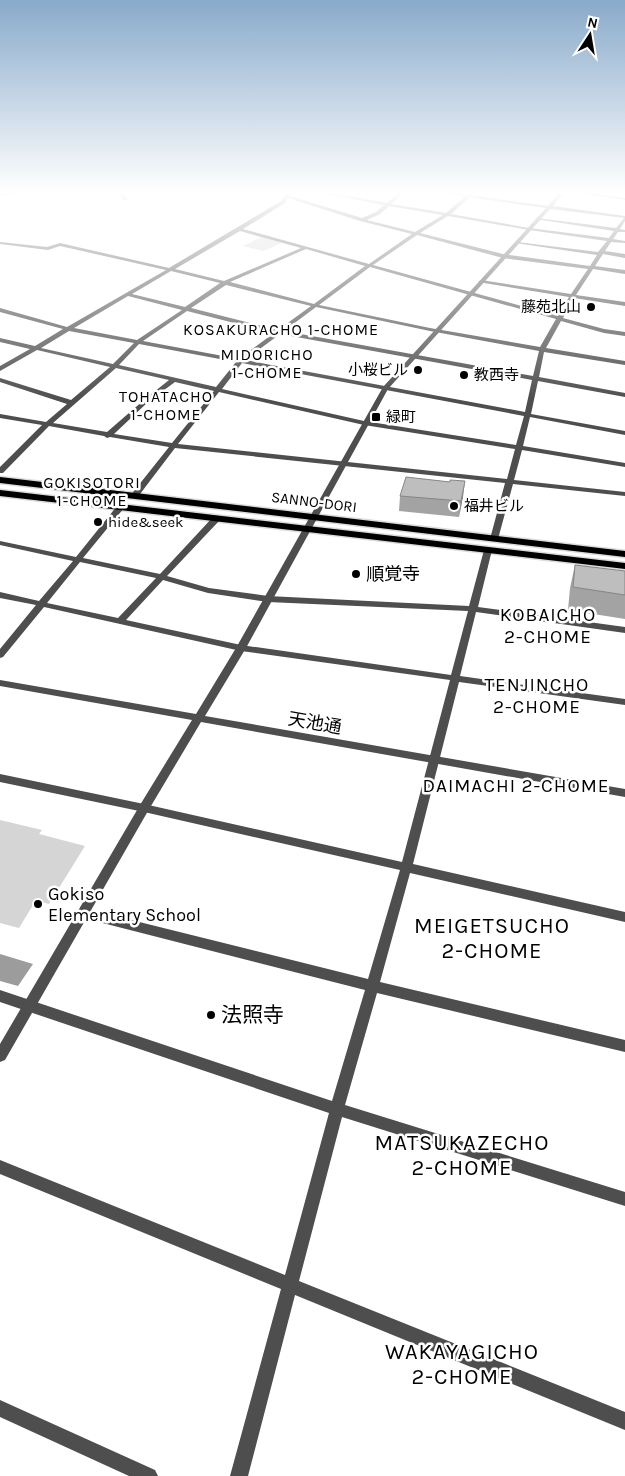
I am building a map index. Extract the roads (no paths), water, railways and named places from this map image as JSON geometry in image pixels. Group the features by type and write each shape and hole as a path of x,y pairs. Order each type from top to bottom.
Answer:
{"main road":[{"name":"SANNO-DORI","path":"0,480 312,517 625,566"},
{"name":"SANNO-DORI","path":"0,493 308,529 625,554"}],"street":[{"path":"143,262 314,305 436,330 625,363"},
{"path":"0,369 182,262"},
{"path":"0,471 45,426 115,366 139,341 226,282 273,262"},
{"path":"356,262 470,292 604,331 625,334"},
{"path":"134,496 241,360 373,262"},
{"path":"0,1056 144,808 241,648 308,529 312,517 341,464 385,388 498,262"},
{"path":"546,262 625,272"},
{"path":"239,1476 337,1109 406,868 472,609 510,482 528,414 542,349 594,262"},
{"path":"481,282 625,304"},
{"path":"126,294 278,332 625,394"},
{"path":"0,310 68,329 625,433"},
{"path":"0,340 364,423 625,465"},
{"path":"0,380 72,403"},
{"path":"107,436 146,401 174,380"},
{"path":"0,416 45,426 174,446 625,494"},
{"path":"0,655 120,508"},
{"path":"120,621 216,519"},
{"path":"0,543 162,577 208,590 268,599 472,609 625,630"},
{"path":"0,595 241,648 455,676 625,702"},
{"name":"天池通","path":"0,683 625,793"},
{"path":"0,778 144,808 625,917"},
{"path":"83,913 372,986 625,1046"},
{"path":"0,996 337,1109 625,1199"},
{"path":"0,1167 625,1421"},
{"path":"0,1408 149,1476"}],"place":[{"name":"藤苑北山","path":"591,307"},
{"name":"小桜ビル","path":"418,370"},
{"name":"教西寺","path":"464,375"},
{"name":"緑町","path":"376,417"},
{"name":"福井ビル","path":"454,506"},
{"name":"hide&seek","path":"98,522"},
{"name":"順覚寺","path":"356,574"},
{"name":"Gokiso Elementary School","path":"38,904"},
{"name":"法照寺","path":"211,1015"}],"district":[{"name":"KOSAKURACHO 1-CHOME","path":"281,329"},
{"name":"MIDORICHO 1-CHOME","path":"267,363"},
{"name":"TOHATACHO 1-CHOME","path":"166,405"},
{"name":"GOKISOTORI 1-CHOME","path":"92,491"},
{"name":"KOBAICHO 2-CHOME","path":"548,626"},
{"name":"TENJINCHO 2-CHOME","path":"537,696"},
{"name":"DAIMACHI 2-CHOME","path":"516,786"},
{"name":"MEIGETSUCHO 2-CHOME","path":"492,938"},
{"name":"MATSUKAZECHO 2-CHOME","path":"462,1156"},
{"name":"WAKAYAGICHO 2-CHOME","path":"462,1364"}]}
